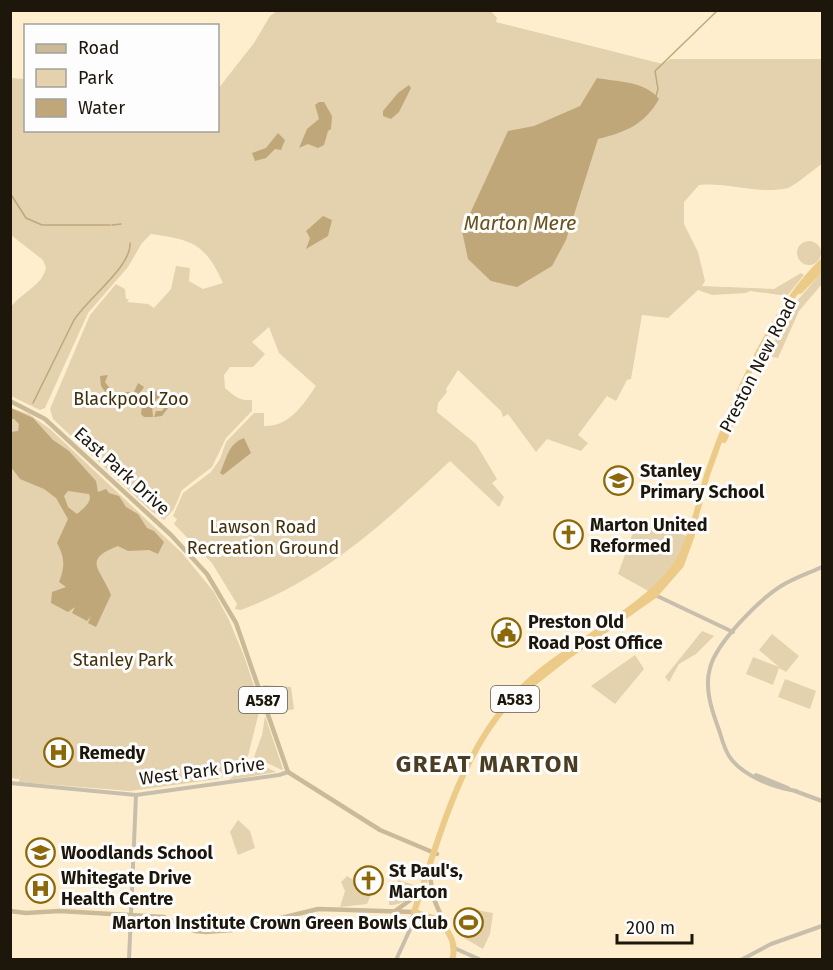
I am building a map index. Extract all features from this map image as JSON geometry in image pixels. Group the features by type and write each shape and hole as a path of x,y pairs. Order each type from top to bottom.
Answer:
{"highway":[{"name":"Preston New Road","path":"417,910 430,875 437,842 461,777 478,744 504,707 546,667 652,594 678,562 731,411 783,309 822,262"},
{"name":"Preston New Road","path":"417,910 429,865 464,779 481,746 507,709 544,674 652,594 672,577 684,560 733,417 787,311 811,275 822,268"},
{"name":"A583","path":"663,599 662,593 684,560"},
{"path":"417,910 433,912 442,922 453,948 452,958"}],"main road":[{"name":"East Park Drive","path":"10,401 45,418 171,535 207,574 237,623 288,771"},
{"path":"288,771 374,827 423,850 435,853"},
{"path":"423,850 437,842"},
{"path":"423,850 429,865"},
{"name":"Preston New Road","path":"430,875 431,892 442,922"},
{"path":"395,911 421,892"},
{"path":"10,911 169,918 195,931 206,932 233,930 311,910 417,910"}],"street":[{"path":"822,567 781,585 733,632 709,669 708,694 725,749 736,765 778,788 796,791 822,801"},
{"path":"652,594 733,632"},
{"path":"725,628 739,626"},
{"path":"725,628 728,634 726,640"},
{"name":"West Park Drive","path":"10,783 136,795 204,787 279,775 288,771"},
{"path":"129,960 136,795"},
{"path":"396,960 417,910"},
{"path":"741,960 771,944 822,926"},
{"path":"453,948 465,951 481,960"}],"green space":[{"path":"278,10 491,11 497,18 496,22 663,64 670,59 822,59 822,164 788,188 766,190 699,185 684,202 684,224 698,252 705,281 702,286 774,289 801,273 804,275 787,296 750,291 712,295 698,290 668,318 642,315 631,379 627,380 616,401 607,396 578,435 588,443 581,451 547,439 536,452 508,414 503,417 501,411 458,370 446,389 447,392 438,403 437,412 476,444 497,479 492,483 504,497 499,507 450,461 378,527 327,565 272,597 241,610 235,609 237,604 212,563 174,524 177,519 173,516 183,493 211,472 220,459 226,442 254,413 264,413 264,426 281,423 294,414 316,386 279,353 269,327 252,342 265,354 253,367 230,367 224,375 225,388 237,397 252,400 252,411 226,438 212,467 182,490 174,509 164,520 151,511 53,419 50,409 90,315 116,284 125,289 126,299 129,299 127,302 148,304 154,308 171,289 176,266 190,268 189,281 203,289 223,283 210,259 196,246 177,239 151,234 142,243 128,267 88,313 45,408 40,410 11,396 11,307 36,285 46,268 43,260 11,235 11,78 24,79 24,132 219,132 219,88 254,43 270,16"},
{"path":"809,241 818,244 821,253 818,262 809,265 800,262 797,253 800,244"},
{"path":"822,272 822,284 799,311 778,358 767,356 790,309"},
{"name":"Stanley Park","path":"11,408 29,414 50,429 182,553 214,592 244,656 259,701 259,712 248,756 235,770 218,779 130,791 19,782 21,766 19,779 11,778"},
{"path":"638,519 687,536 678,562 650,592 618,574"},
{"path":"702,631 714,636 696,654 679,664 669,682 665,677"},
{"path":"772,634 799,656 786,672 779,668 773,685 746,674 753,657 779,667 759,650"},
{"path":"635,655 644,669 615,704 591,686"},
{"path":"785,679 816,691 810,709 778,697"},
{"path":"263,685 291,687 294,709 273,714"},
{"path":"265,716 282,770 254,757 262,735"},
{"path":"252,760 276,772 229,780"},
{"path":"238,820 250,831 255,848 238,855 230,832"},
{"path":"364,868 379,877 367,904 340,907 345,891 341,882 347,876 357,882"},
{"path":"398,880 418,886 406,900 389,905 389,892 395,890"},
{"path":"466,908 493,913 490,934 483,949 464,938 467,930 476,931 478,916 464,914"}],"water":[{"name":"Marton Mere","path":"597,78 639,86 659,99 647,115 633,126 598,139 566,240 552,266 517,287 491,281 468,259 462,231 508,131 534,126 580,106"},
{"path":"409,85 411,88 399,112 391,119 383,116 383,111 398,93"},
{"path":"324,102 332,116 331,129 328,131 324,145 318,148 308,144 299,148 307,129 319,119 315,105"},
{"path":"278,133 285,140 281,150 275,149 266,158 255,161 252,153 266,148"},
{"path":"323,216 332,220 328,236 306,249 310,238 306,231"},
{"path":"108,375 105,382 115,395 120,392 134,392 138,383 144,387 131,400 112,402 101,386 100,376"},
{"path":"158,389 167,395 169,407 162,416 154,417 156,411 162,411 167,403 166,399 157,399 152,406 153,417 144,417 141,414 142,407"},
{"path":"11,408 33,418 53,440 69,451 96,481 98,492 106,489 109,493 119,496 126,507 138,514 147,528 154,531 164,542 158,554 149,550 128,551 118,546 100,556 97,566 111,595 96,627 88,623 91,616 87,621 72,613 75,607 68,612 51,603 52,592 66,587 59,582 63,562 57,543 68,519 56,498 44,489 20,479 11,467 11,432 18,431 19,424 11,419","holes":["68,491 89,494 89,502 77,514 68,507 64,496"]},
{"path":"244,438 251,453 223,475 220,473 229,452 234,444"}],"waterway":[{"path":"656,96 658,89 655,71 718,10"},
{"path":"10,193 26,218 42,225 110,225"},
{"path":"112,225 121,224"},
{"path":"33,403 74,320 117,272 129,252 130,243"}],"place":[{"name":"Stanley Primary School","path":"619,481"},
{"name":"Marton United Reformed","path":"569,535"},
{"name":"Preston Old Road Post Office","path":"507,632"},
{"name":"Remedy","path":"58,753"},
{"name":"Woodlands School","path":"40,853"},
{"name":"St Paul's, Marton","path":"368,881"},
{"name":"Whitegate Drive Health Centre","path":"40,888"},
{"name":"Marton Institute Crown Green Bowls Club","path":"469,923"}],"district":[{"name":"GREAT MARTON","path":"488,764"}],"park label":[{"name":"Blackpool Zoo","path":"131,399"},
{"name":"Lawson Road Recreation Ground","path":"263,537"}]}
